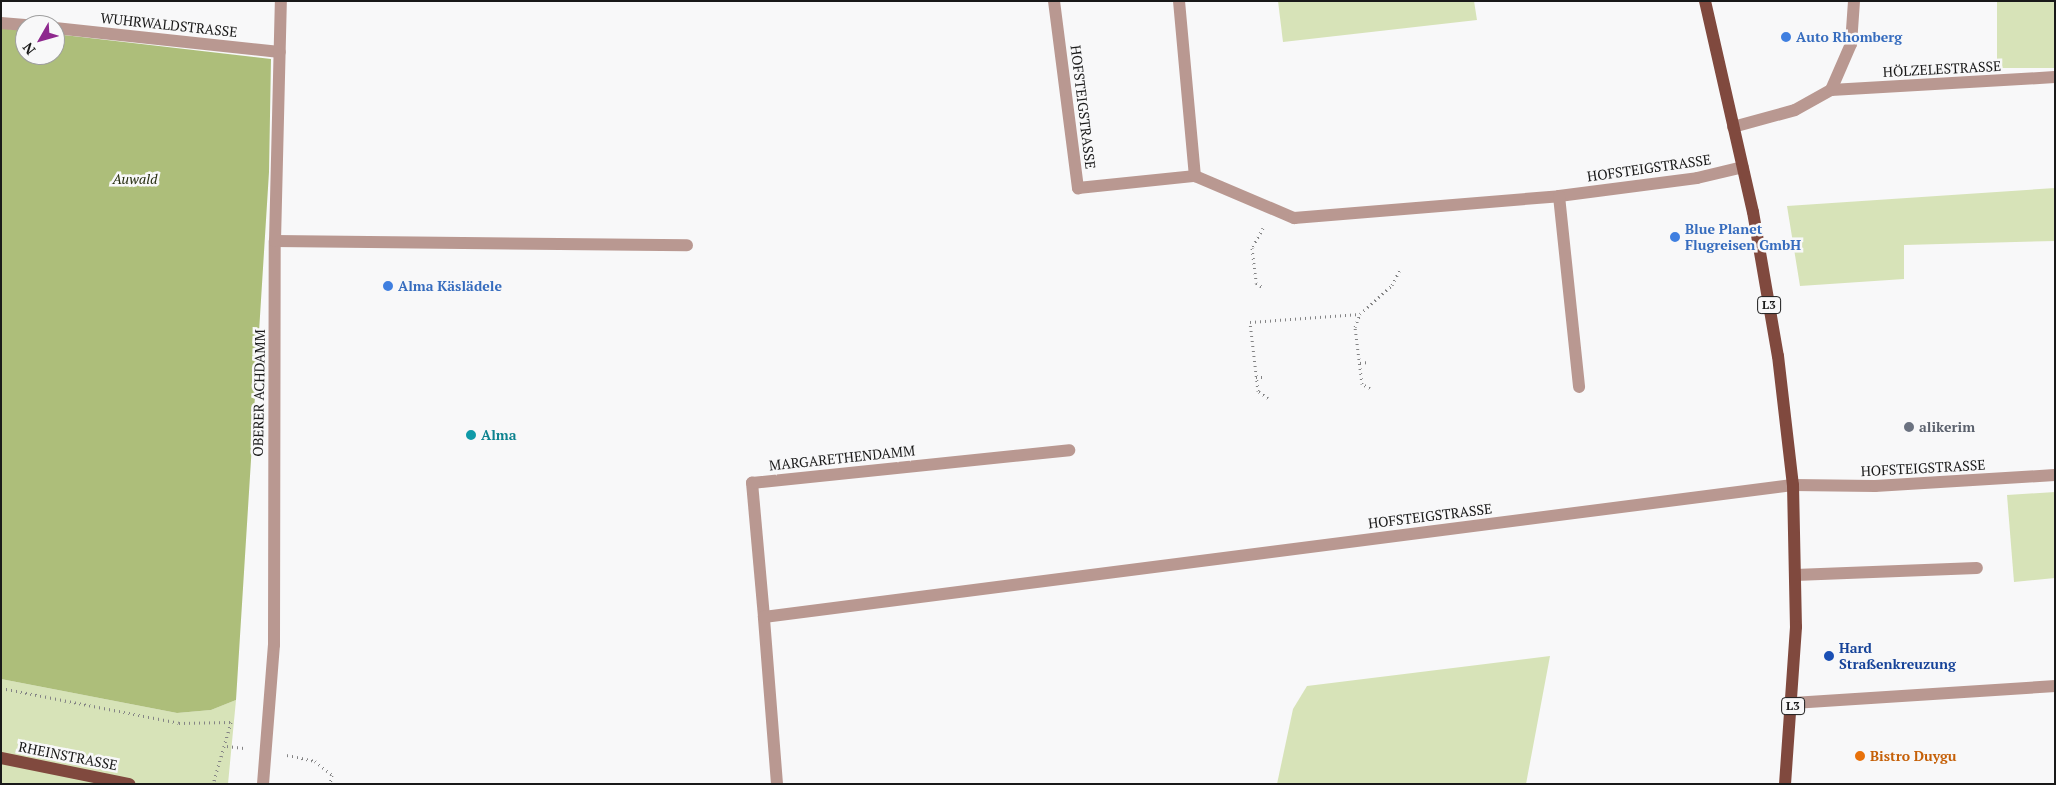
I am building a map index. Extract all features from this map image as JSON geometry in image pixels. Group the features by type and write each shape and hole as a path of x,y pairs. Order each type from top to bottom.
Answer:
{"main road":[{"name":"L3","path":"1705,1 1743,167 1778,356 1793,485 1795,575 1793,702 1785,784"},
{"name":"RHEINSTRASSE","path":"1,758 129,784"}],"street":[{"name":"OBERER ACHDAMM","path":"263,784 274,645 275,241 281,1"},
{"name":"HOFSTEIGSTRASSE","path":"1054,1 1078,188 1195,176 1294,218 1559,196 1697,178 1743,167"},
{"path":"1178,1 1195,176"},
{"path":"1831,90 1851,44 1854,1"},
{"path":"1,23 15,24"},
{"name":"WUHRWALDSTRASSE","path":"65,29 280,52"},
{"name":"HÖLZELESTRASSE","path":"1733,127 1794,110 1831,90 2055,77"},
{"path":"1559,196 1579,387"},
{"path":"275,241 686,245"},
{"name":"MARGARETHENDAMM","path":"777,784 752,483 1068,450"},
{"name":"HOFSTEIGSTRASSE","path":"764,617 1793,485 1875,486 2055,475"},
{"path":"1795,575 1977,568"},
{"path":"1793,702 2055,686"}],"path":[{"path":"1264,288 1256,282 1252,248 1272,209"},
{"path":"1370,388 1362,384 1355,327 1360,314 1392,285 1400,269"},
{"path":"1268,398 1258,390 1250,322 1360,314"},
{"path":"1360,363 1368,362"},
{"path":"1256,377 1266,377"},
{"path":"1,688 179,723 231,722 213,784"},
{"path":"315,761 332,775 330,784"}],"green space":[{"path":"1278,1 1474,1 1477,20 1283,42"},
{"path":"1997,1 2055,1 2055,68 1997,68"},
{"name":"Auwald","path":"1,28 15,30 15,65 65,65 65,35 271,59 269,172 236,700 211,710 177,713 1,679"},
{"path":"2055,188 2055,241 1904,245 1904,279 1800,286 1787,206"},
{"path":"2055,492 2055,578 2014,582 2007,495"},
{"path":"1550,656 1526,784 1277,784 1293,709 1307,686"},
{"path":"1,679 177,713 211,710 236,700 228,784 1,784"}],"place":[{"name":"Auto Rhomberg","path":"1786,37"},
{"name":"Blue Planet Flugreisen GmbH","path":"1675,237"},
{"name":"Alma Käslädele","path":"388,286"},
{"name":"alikerim","path":"1909,427"},
{"name":"Alma","path":"471,435"},
{"name":"Hard Straßenkreuzung","path":"1829,656"},
{"name":"Bistro Duygu","path":"1860,756"}]}
